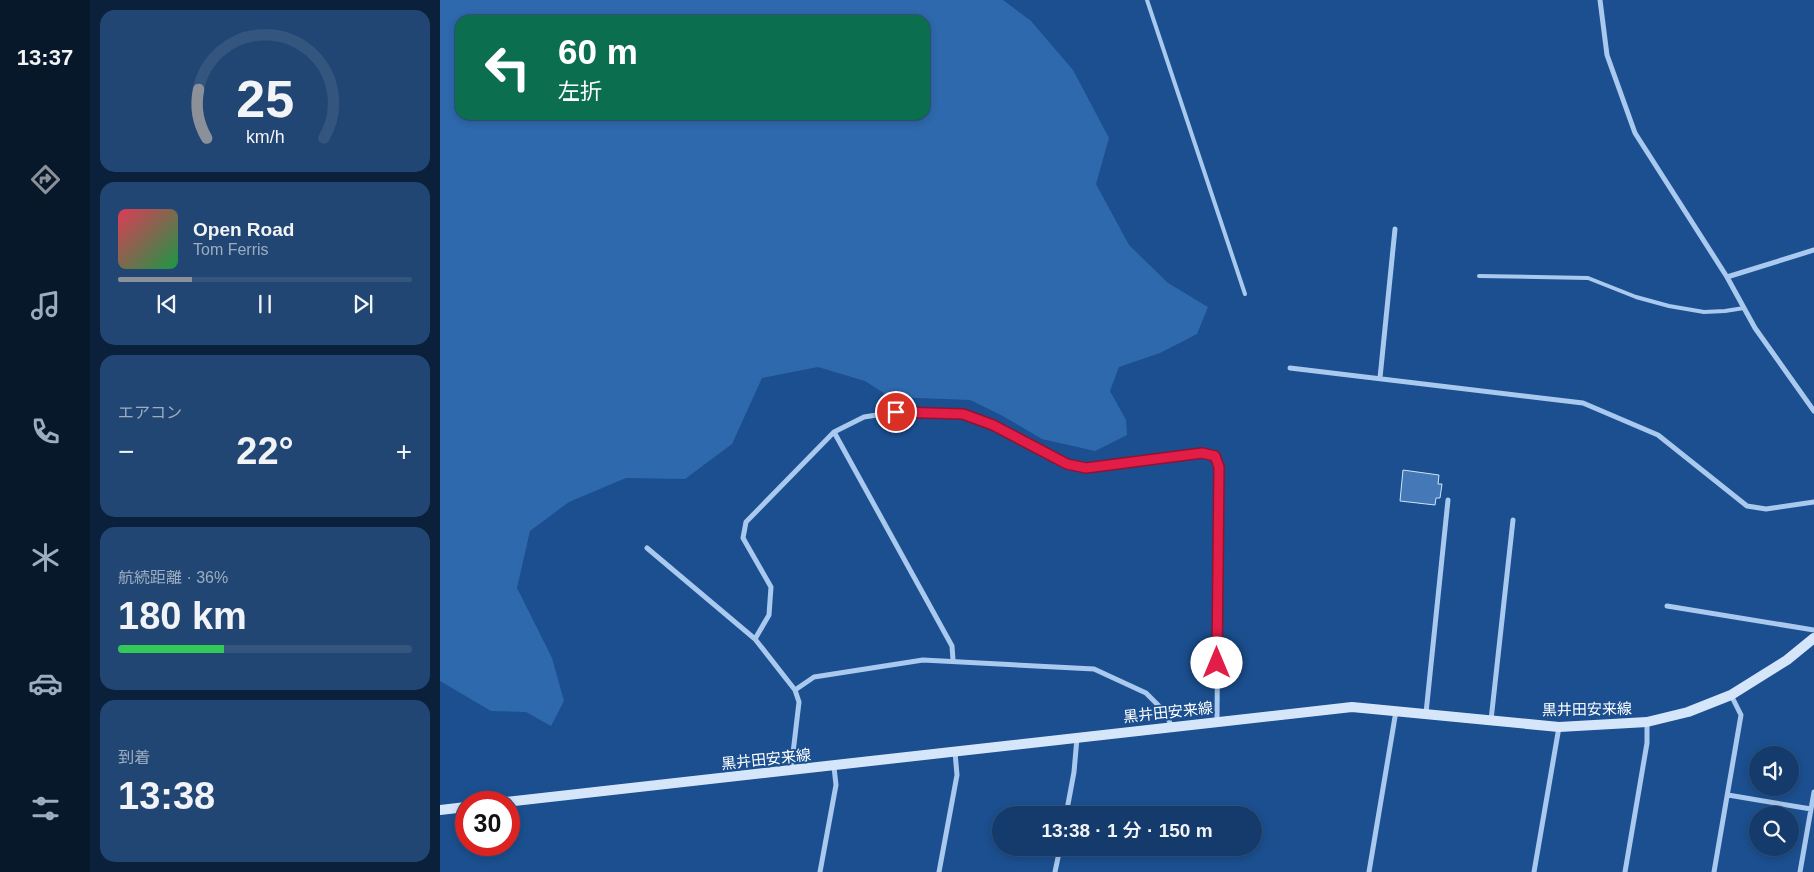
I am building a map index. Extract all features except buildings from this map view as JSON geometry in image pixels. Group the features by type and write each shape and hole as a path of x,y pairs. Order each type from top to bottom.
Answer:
{"main road":[{"name":"黒井田安来線","path":"520,800 1352,708 1396,710 1559,727 1647,722 1688,712 1731,695 1788,660 1814,638"},
{"path":"440,810 455,808"}],"street":[{"path":"1600,0 1607,55 1635,133 1728,277 1755,328 1814,411"},
{"path":"1380,378 1395,229"},
{"path":"1728,277 1814,250"},
{"path":"1290,368 1583,403 1658,435 1747,506 1766,509 1814,502"},
{"path":"755,639 768,615 772,587 743,538 746,522 834,432 864,417 896,412 963,414 993,425 1067,464 1086,468 1202,453 1215,456 1219,467 1217,722"},
{"path":"834,432 952,646 953,660"},
{"path":"1426,713 1448,500"},
{"path":"1491,720 1513,520"},
{"path":"647,548 755,639 796,690 799,702 791,771"},
{"path":"1667,606 1814,630"},
{"path":"796,690 814,677 923,660 953,660 1094,669 1146,693 1165,712 1172,727"},
{"path":"1714,872 1741,715 1731,695"},
{"path":"1369,872 1396,710"},
{"path":"1625,872 1647,744 1647,722"},
{"path":"1534,872 1559,727"},
{"path":"1068,806 1074,772 1077,738"},
{"path":"939,872 957,775 955,752"},
{"path":"820,872 836,785 834,767"},
{"path":"1800,872 1814,792"},
{"path":"1728,795 1811,809"},
{"path":"1055,872 1058,856"}],"lane":[{"path":"1147,0 1244,294"},
{"path":"1479,276 1588,278 1636,297 1669,306 1704,312 1725,312 1744,308"}],"shaded area":[{"path":"440,0 1003,0 1031,21 1073,70 1109,138 1096,184 1129,245 1168,283 1208,307 1197,334 1160,353 1119,367 1110,391 1126,420 1127,435 1095,451 1042,439 1001,415 970,400 890,397 865,381 818,367 762,378 732,444 685,479 626,478 569,502 530,531 517,588 552,658 564,701 551,726 526,712 491,711 440,681"}],"route":[{"path":"896,412 963,414 993,425 1067,464 1086,468 1202,453 1209,453 1215,456 1219,467 1217,663"}]}
